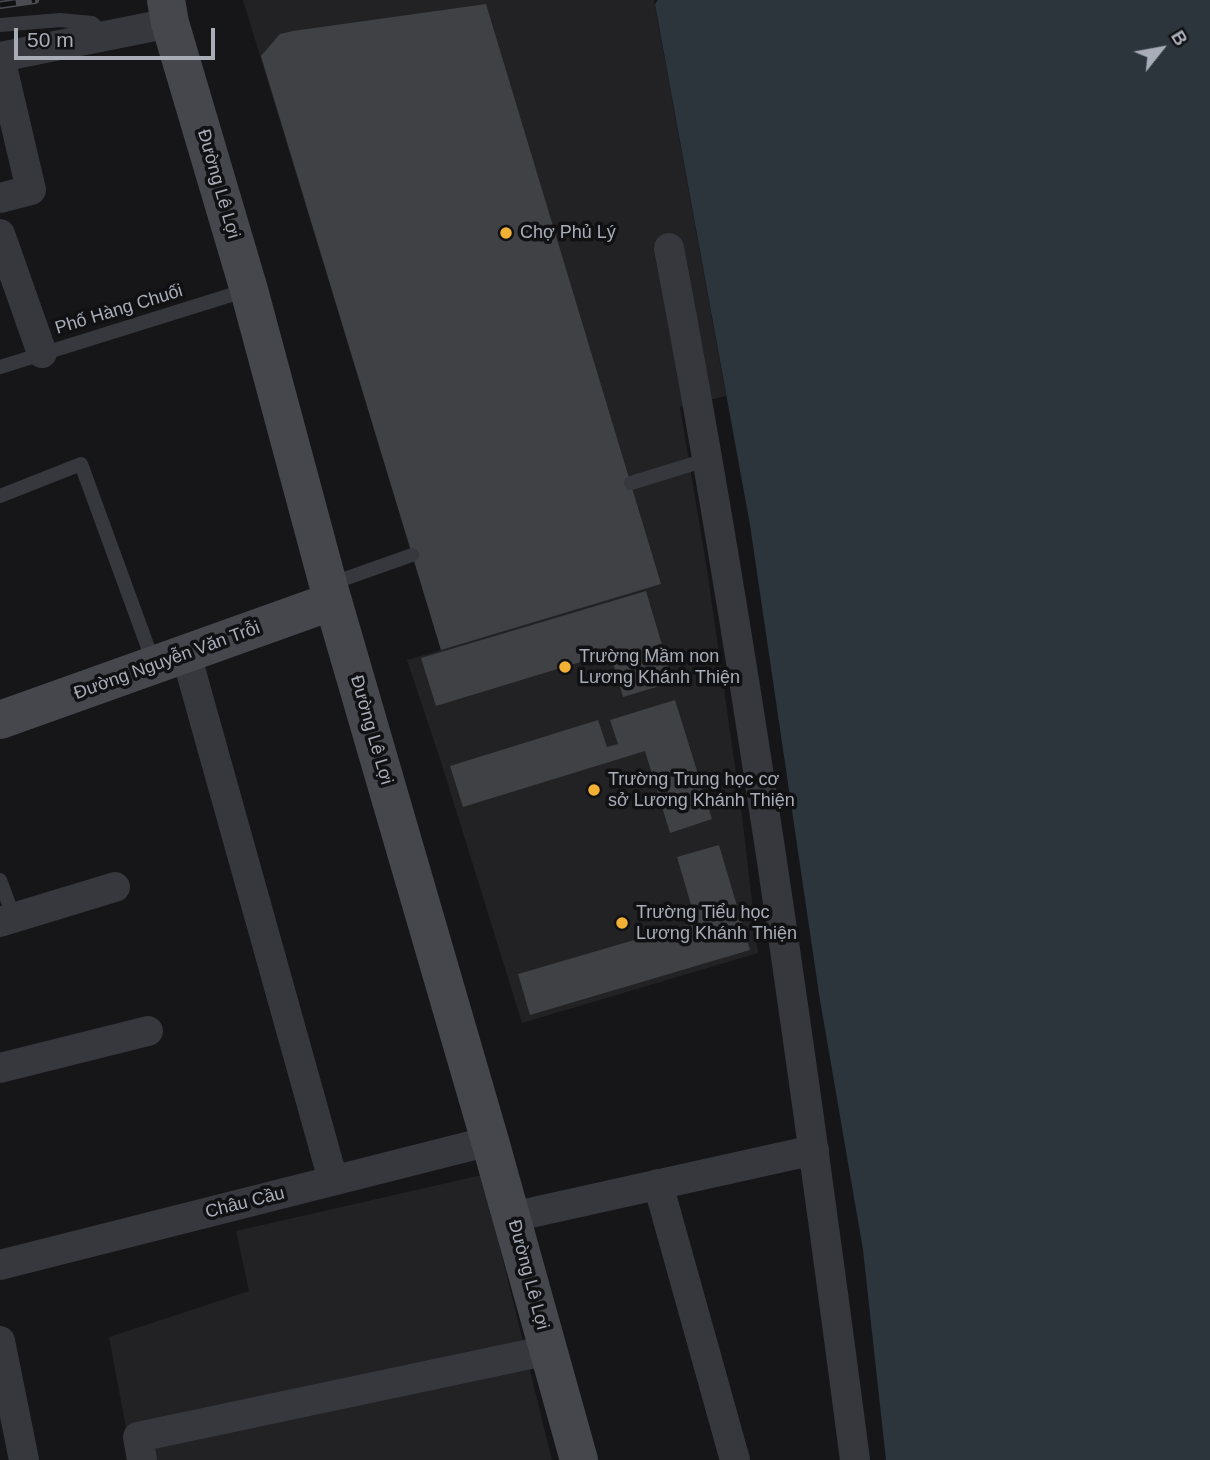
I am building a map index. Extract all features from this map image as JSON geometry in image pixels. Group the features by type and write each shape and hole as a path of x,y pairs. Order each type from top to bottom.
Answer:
{"street":[{"path":"0,198 30,190 0,57 106,35 168,11"},
{"name":"Đường Lê Lợi","path":"168,11 579,1460"},
{"path":"0,234 42,353"},
{"path":"669,248 709,459 814,1150 855,1460"},
{"name":"Đường Nguyễn Văn Trỗi","path":"0,720 170,659 331,593"},
{"path":"170,659 333,1180"},
{"path":"7,920 115,887"},
{"path":"0,1068 148,1031"},
{"name":"Châu Cầu","path":"0,1265 490,1140"},
{"path":"512,1217 814,1150"},
{"path":"658,1184 735,1460"},
{"path":"0,1341 24,1460"},
{"path":"142,1460 138,1437 549,1350"}],"lane":[{"path":"0,25 60,20 92,23 106,35"},
{"name":"Phố Hàng Chuối","path":"0,367 249,290"},
{"path":"631,483 709,459"},
{"path":"0,496 81,464 170,659"},
{"path":"331,593 412,555"},
{"path":"0,880 7,920"}],"shaded area":[{"name":"Chợ Phủ Lý","path":"243,0 654,0 726,396 680,407 707,569 742,816 758,953 522,1023 407,660 441,650"},
{"path":"658,0 1210,0 1210,1460 886,1460 863,1250 819,994 750,525 655,4"},
{"path":"482,1175 552,1460 132,1460 109,1337 249,1291 236,1231"}],"building":[{"name":"Chợ Phủ Lý","path":"486,4 661,584 441,650 261,56 280,34"},
{"path":"646,591 673,682 623,697 610,653 436,706 421,658"},
{"path":"675,700 712,819 670,833 645,751 463,807 450,766 598,720 607,747 618,744 610,720"},
{"path":"719,845 750,950 530,1015 518,974 696,922 677,857"}],"railway":[{"path":"0,5 35,0"}],"place":[{"name":"Chợ Phủ Lý","path":"506,233"},
{"name":"Trường Mầm non Lương Khánh Thiện","path":"565,667"},
{"name":"Trường Trung học cơ sở Lương Khánh Thiện","path":"594,790"},
{"name":"Trường Tiểu học Lương Khánh Thiện","path":"622,923"}]}
